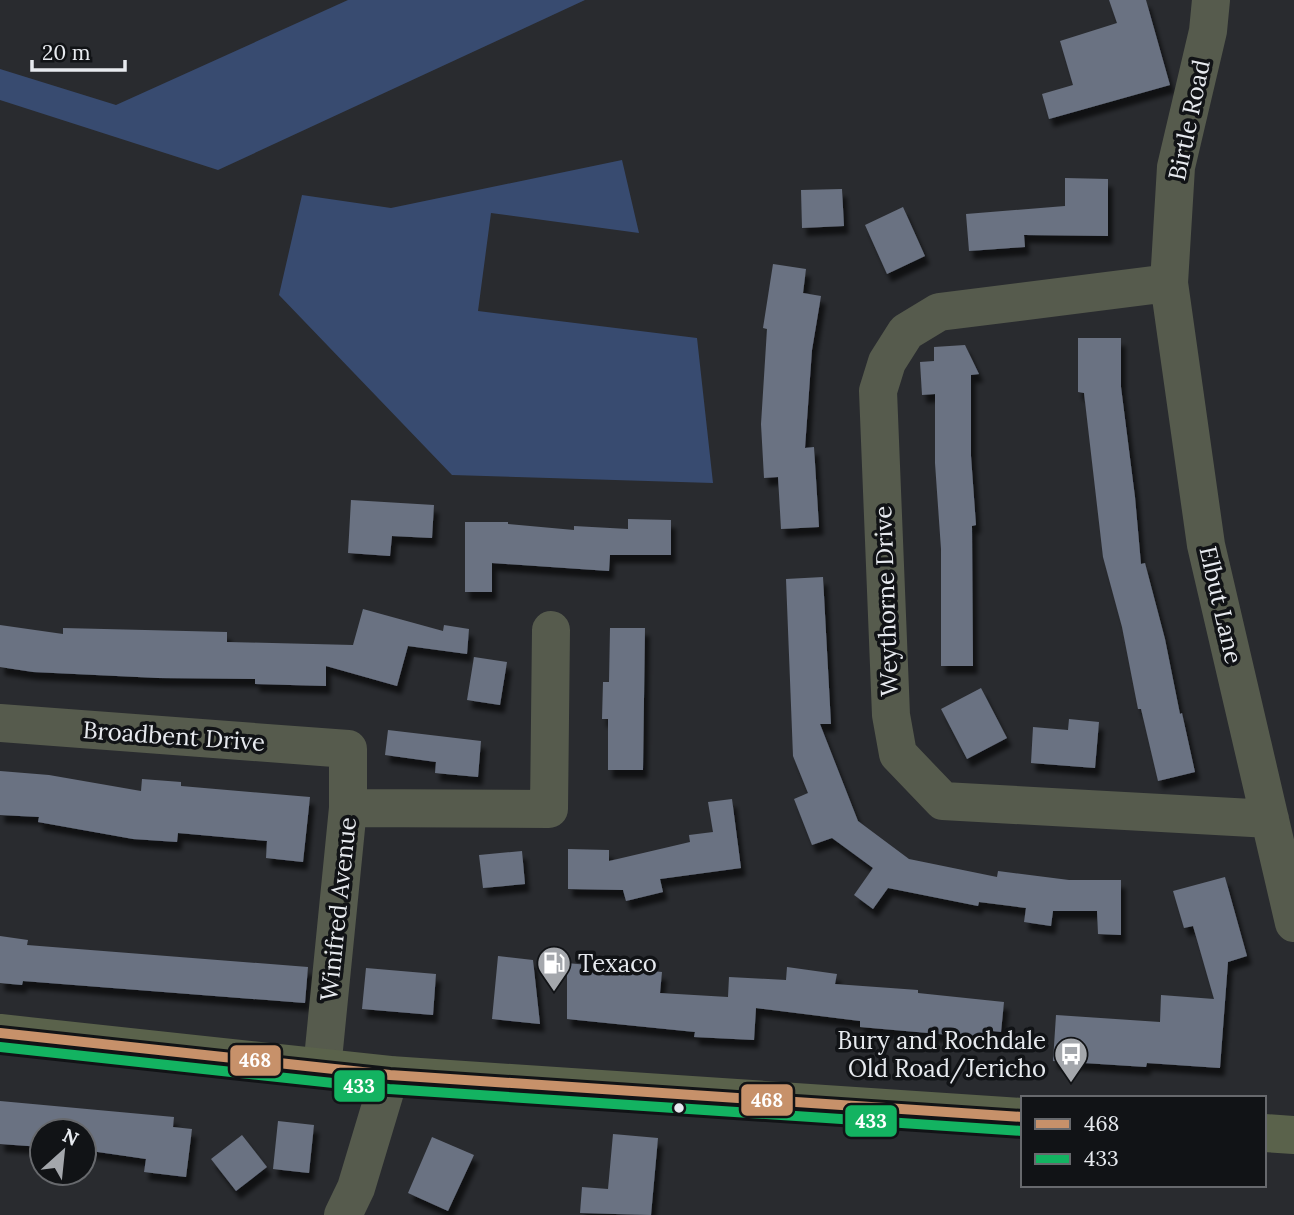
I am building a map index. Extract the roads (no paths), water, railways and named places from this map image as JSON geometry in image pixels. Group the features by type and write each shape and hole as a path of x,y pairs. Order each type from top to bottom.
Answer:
{"main road":[{"path":"0,1033 322,1069 1021,1117"},
{"path":"1266,1133 1294,1135"}],"street":[{"name":"Birtle Road","path":"1169,283 1175,167 1208,31 1211,0"},
{"name":"Weythorne Drive","path":"1169,283 939,312 906,331 887,362 878,391 891,715 898,754 943,801 1270,819"},
{"name":"Elbut Lane","path":"1169,283 1206,545 1294,923"},
{"path":"348,808 549,808 551,630"},
{"name":"Broadbent Drive","path":"0,723 348,749"},
{"name":"Winifred Avenue","path":"322,1069 348,808 348,749"},
{"path":"344,1215 356,1188 390,1074"}],"place":[{"name":"Texaco","path":"554,993"},
{"name":"Bury and Rochdale Old Road/Jericho","path":"1071,1084"}]}
